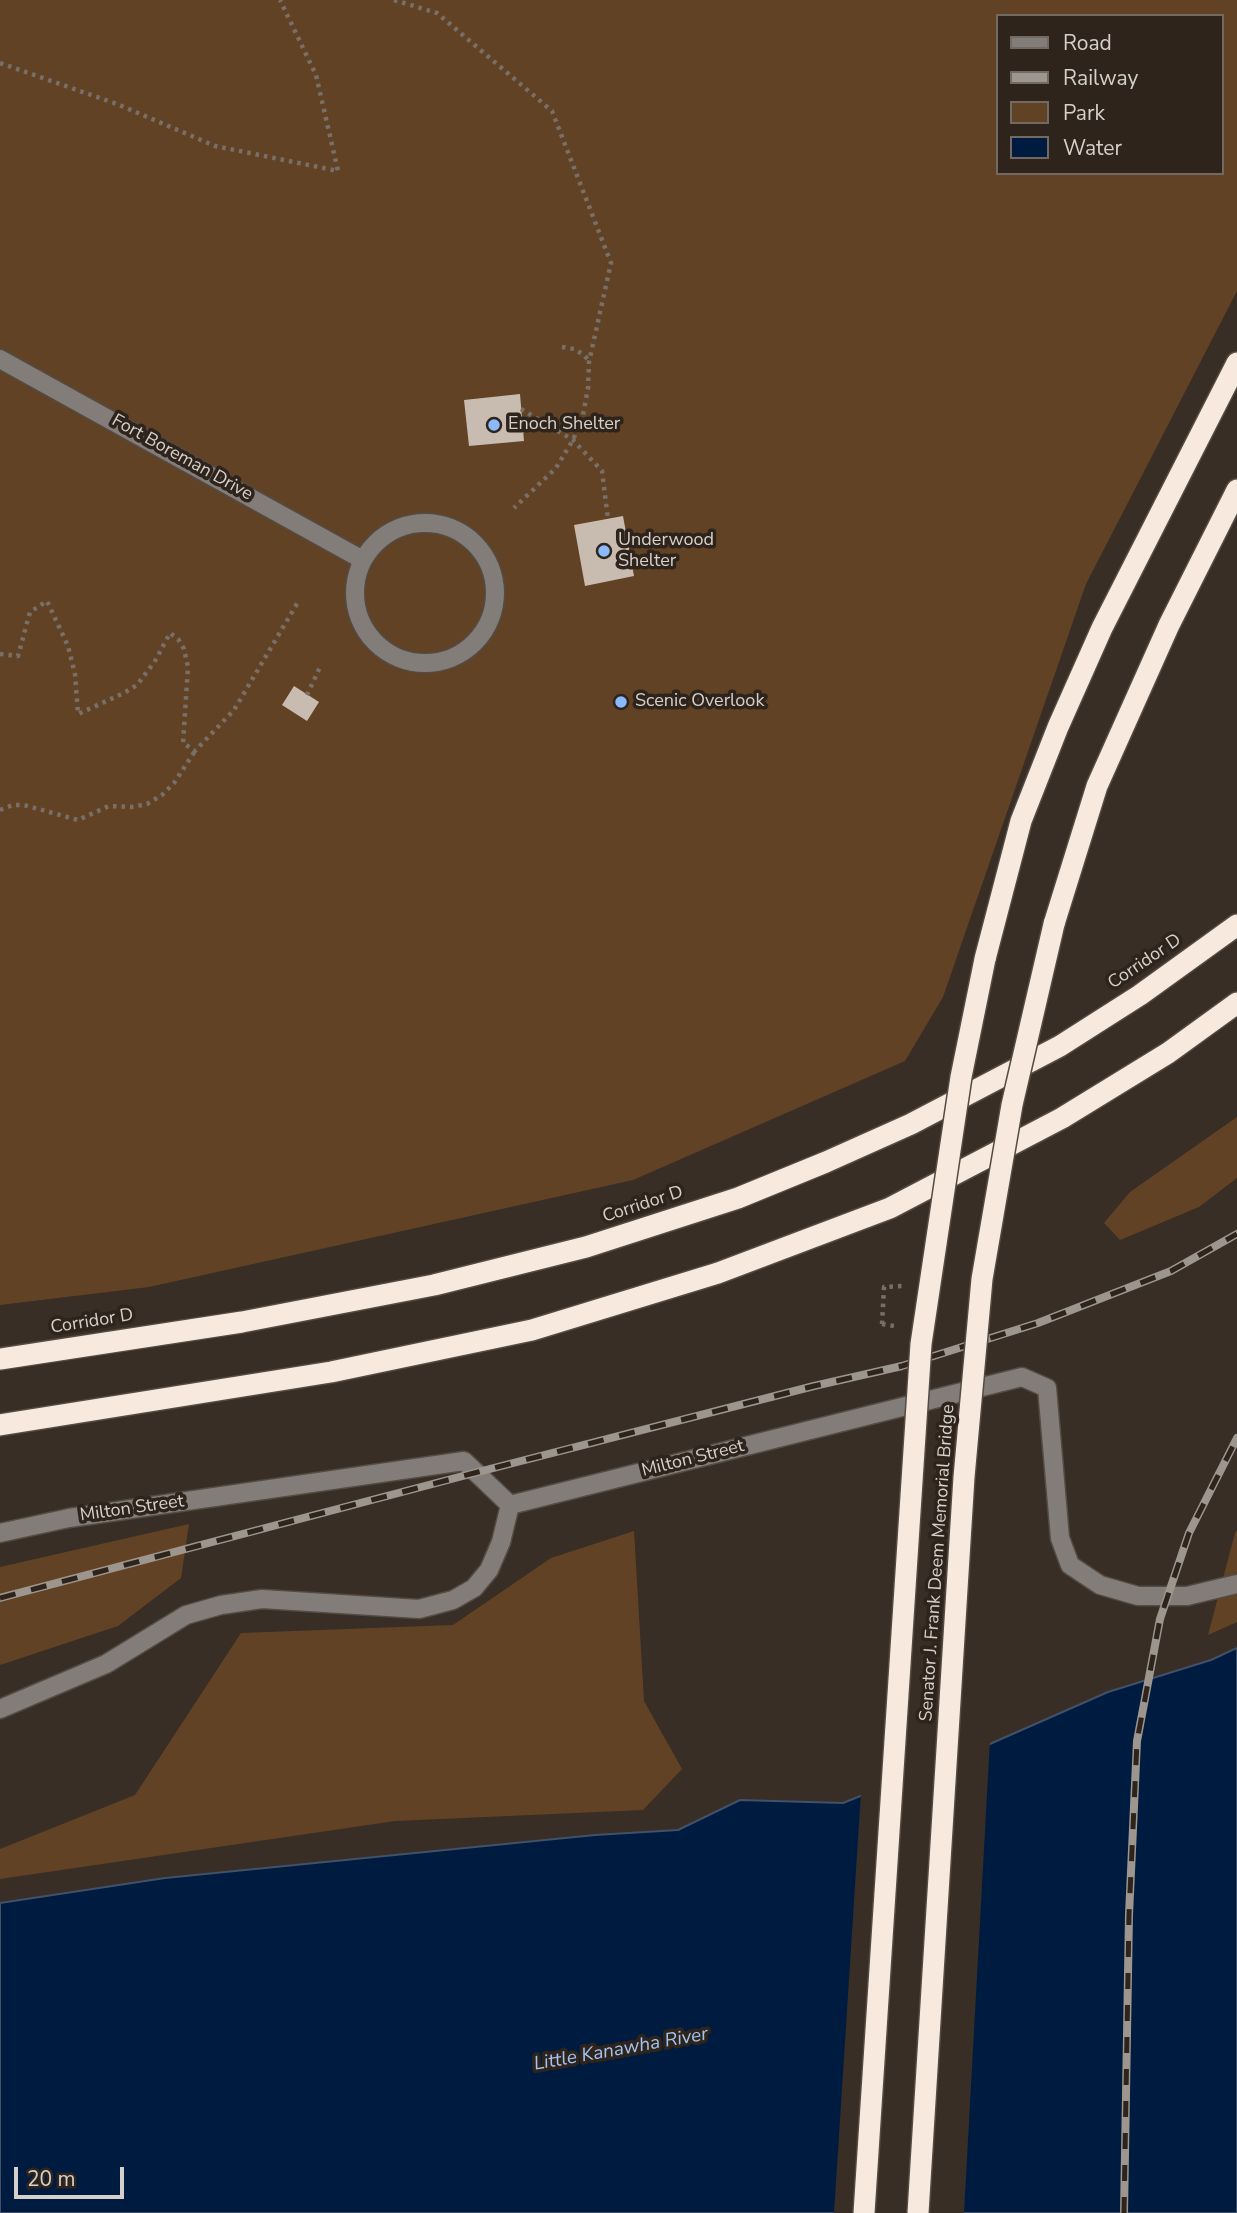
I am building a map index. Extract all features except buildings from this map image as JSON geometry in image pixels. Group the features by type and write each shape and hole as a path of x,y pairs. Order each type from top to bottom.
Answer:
{"highway":[{"name":"Senator J. Frank Deem Memorial Bridge","path":"864,2213 921,1345 961,1077 985,959 1021,821 1058,727 1102,628 1237,363"},
{"name":"Senator J. Frank Deem Memorial Bridge","path":"918,2213 964,1477 982,1279 1012,1105 1054,924 1097,786 1169,625 1237,490"},
{"name":"Corridor D","path":"0,1359 242,1322 434,1285 586,1247 737,1198 911,1124 1060,1046 1139,995 1237,925"},
{"path":"0,1425 331,1372 531,1330 718,1273 902,1201 1062,1118 1168,1053 1237,1003"}],"street":[{"name":"Fort Boreman Drive","path":"0,359 363,560"},
{"path":"423,522 448,525 469,537 485,555 495,578 496,603 488,626 475,644 457,656 435,663 413,663 392,656 374,642 361,624 355,603 355,580 363,560 378,540 399,527 423,522"},
{"name":"Milton Street","path":"0,1533 69,1518 464,1461 510,1506 1022,1377 1047,1388 1060,1538 1070,1565 1100,1585 1138,1597 1187,1596 1237,1584"},
{"path":"0,1709 106,1664 186,1615 221,1605 262,1599 419,1609 453,1600 474,1588 489,1570 501,1542 510,1506"}],"path":[{"path":"0,63 117,104 215,146 338,171 316,75 280,0"},
{"path":"394,0 438,13 552,111 611,263 589,362 583,415 573,440 556,468 514,508"},
{"path":"562,347 574,349 589,362"},
{"path":"521,409 573,440 602,471 608,519"},
{"path":"0,653 18,656 30,612 47,601 68,646 75,674 78,714 124,694 137,685 155,661 170,633 184,649 187,667 183,743 195,751"},
{"path":"0,810 13,805 24,805 78,820 108,806 131,807 147,804 162,795 174,783 195,751 234,710 298,602"},
{"path":"307,695 321,665"},
{"path":"882,1324 884,1287 910,1286"}],"green space":[{"path":"0,0 1237,0 1237,291 1086,584 943,997 905,1061 633,1180 149,1287 0,1305"},
{"path":"1237,1117 1237,1178 1199,1207 1120,1240 1104,1223 1130,1192"},
{"path":"189,1524 181,1578 118,1626 0,1665 0,1567"},
{"path":"1237,1530 1237,1622 1208,1635 1235,1533"},
{"path":"634,1531 644,1701 682,1769 643,1810 395,1821 0,1879 0,1849 135,1795 241,1633 453,1625 551,1558"}],"water":[{"name":"Little Kanawha River","path":"1237,1648 1237,2213 0,2213 0,1903 165,1878 595,1835 678,1830 740,1800 843,1803 983,1747 1108,1692 1211,1660"}],"pier":[{"path":"990,1740 964,2213 834,2213 861,1792"}],"railway":[{"path":"0,1598 478,1472 902,1366 1038,1323 1171,1271 1237,1234"},
{"path":"1124,2213 1129,1915 1137,1741 1160,1619 1189,1533 1237,1438"}],"place":[{"name":"Enoch Shelter","path":"494,425"},
{"name":"Underwood Shelter","path":"604,551"},
{"name":"Scenic Overlook","path":"621,702"}]}
